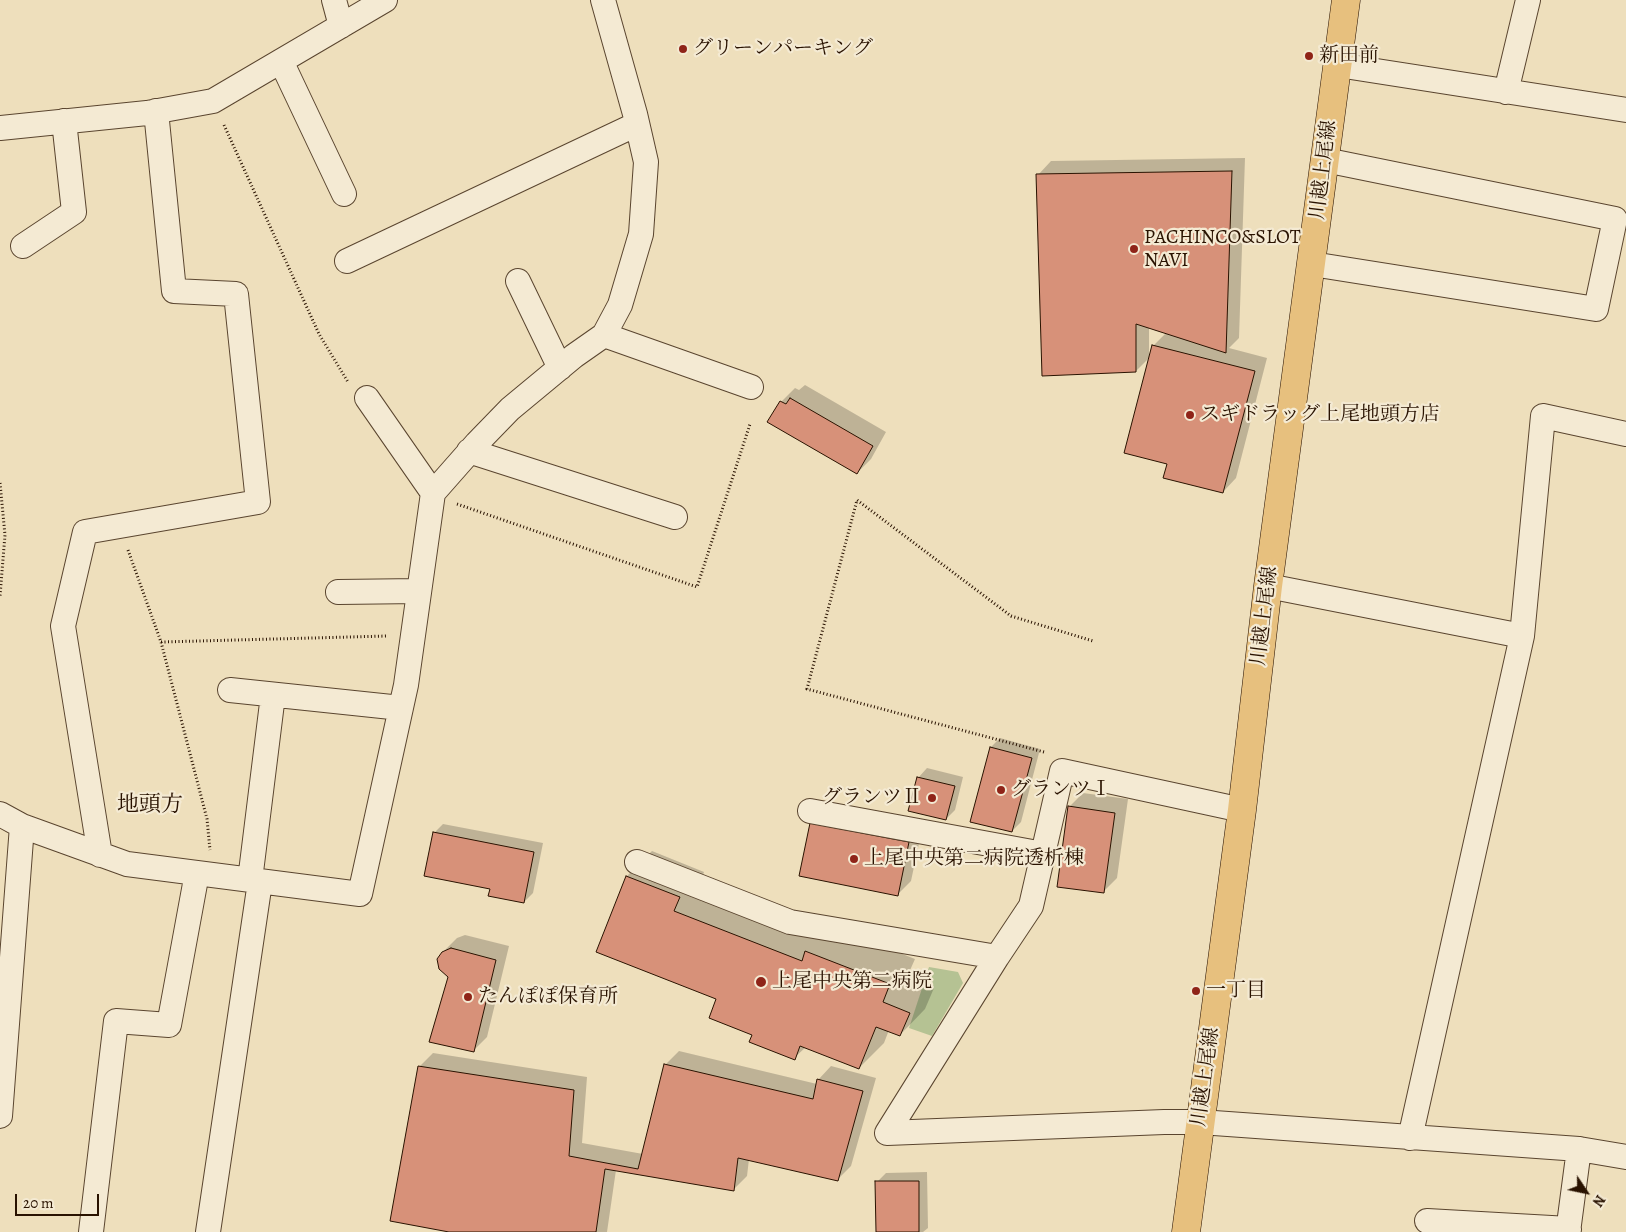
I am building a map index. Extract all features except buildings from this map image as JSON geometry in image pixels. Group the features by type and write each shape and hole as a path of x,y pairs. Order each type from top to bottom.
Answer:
{"main road":[{"name":"川越上尾線","path":"1186,1232 1242,810 1268,586 1346,0"}],"street":[{"path":"334,0 341,26"},
{"path":"0,128 156,111 213,101 386,0"},
{"path":"0,814 22,826 127,864 360,894 406,685 433,493 469,451 510,409 604,335 620,306 641,234 646,162 603,0"},
{"path":"1506,92 1528,0"},
{"path":"281,61 344,194"},
{"path":"1338,65 1626,110"},
{"path":"100,855 63,626 85,532 258,502 236,294 174,291 156,111"},
{"path":"23,246 74,212 64,121"},
{"path":"347,261 637,124"},
{"path":"1312,264 1596,309 1615,219 1325,160"},
{"path":"518,281 560,368"},
{"path":"604,335 751,387"},
{"path":"367,398 433,493"},
{"path":"1410,1138 1522,636 1543,416 1626,434"},
{"path":"469,451 675,517"},
{"path":"1268,586 1522,636"},
{"path":"338,592 419,591"},
{"path":"230,690 401,708"},
{"path":"208,1232 255,881 272,695"},
{"path":"1242,810 1062,771 1031,906 887,1133 1200,1122 1579,1149 1626,1157"},
{"path":"810,812 1043,854"},
{"path":"0,1116 6,949 22,826"},
{"path":"637,862 790,922 997,957"},
{"path":"91,1232 116,1021 169,1025 205,874"},
{"path":"1427,1221 1568,1231 1579,1149"}],"path":[{"path":"0,483 5,535 0,596"},
{"path":"1047,752 807,689 857,500 1011,616 1093,641"},
{"path":"120,526 161,642 208,819 205,874"},
{"path":"161,642 413,635"}],"green space":[{"path":"929,967 958,972 963,983 932,1036 909,1028"}],"place":[{"name":"グリーンパーキング","path":"683,49"},
{"name":"新田前","path":"1309,56"},
{"name":"PACHINCO&SLOT NAVI","path":"1134,249"},
{"name":"スギドラッグ上尾地頭方店","path":"1190,415"},
{"name":"グランツⅠ","path":"1001,790"},
{"name":"グランツⅡ","path":"932,798"},
{"name":"上尾中央第二病院透析棟","path":"854,859"},
{"name":"上尾中央第二病院","path":"761,982"},
{"name":"一丁目","path":"1196,991"},
{"name":"たんぽぽ保育所","path":"468,997"}],"district":[{"name":"地頭方","path":"150,806"}]}
